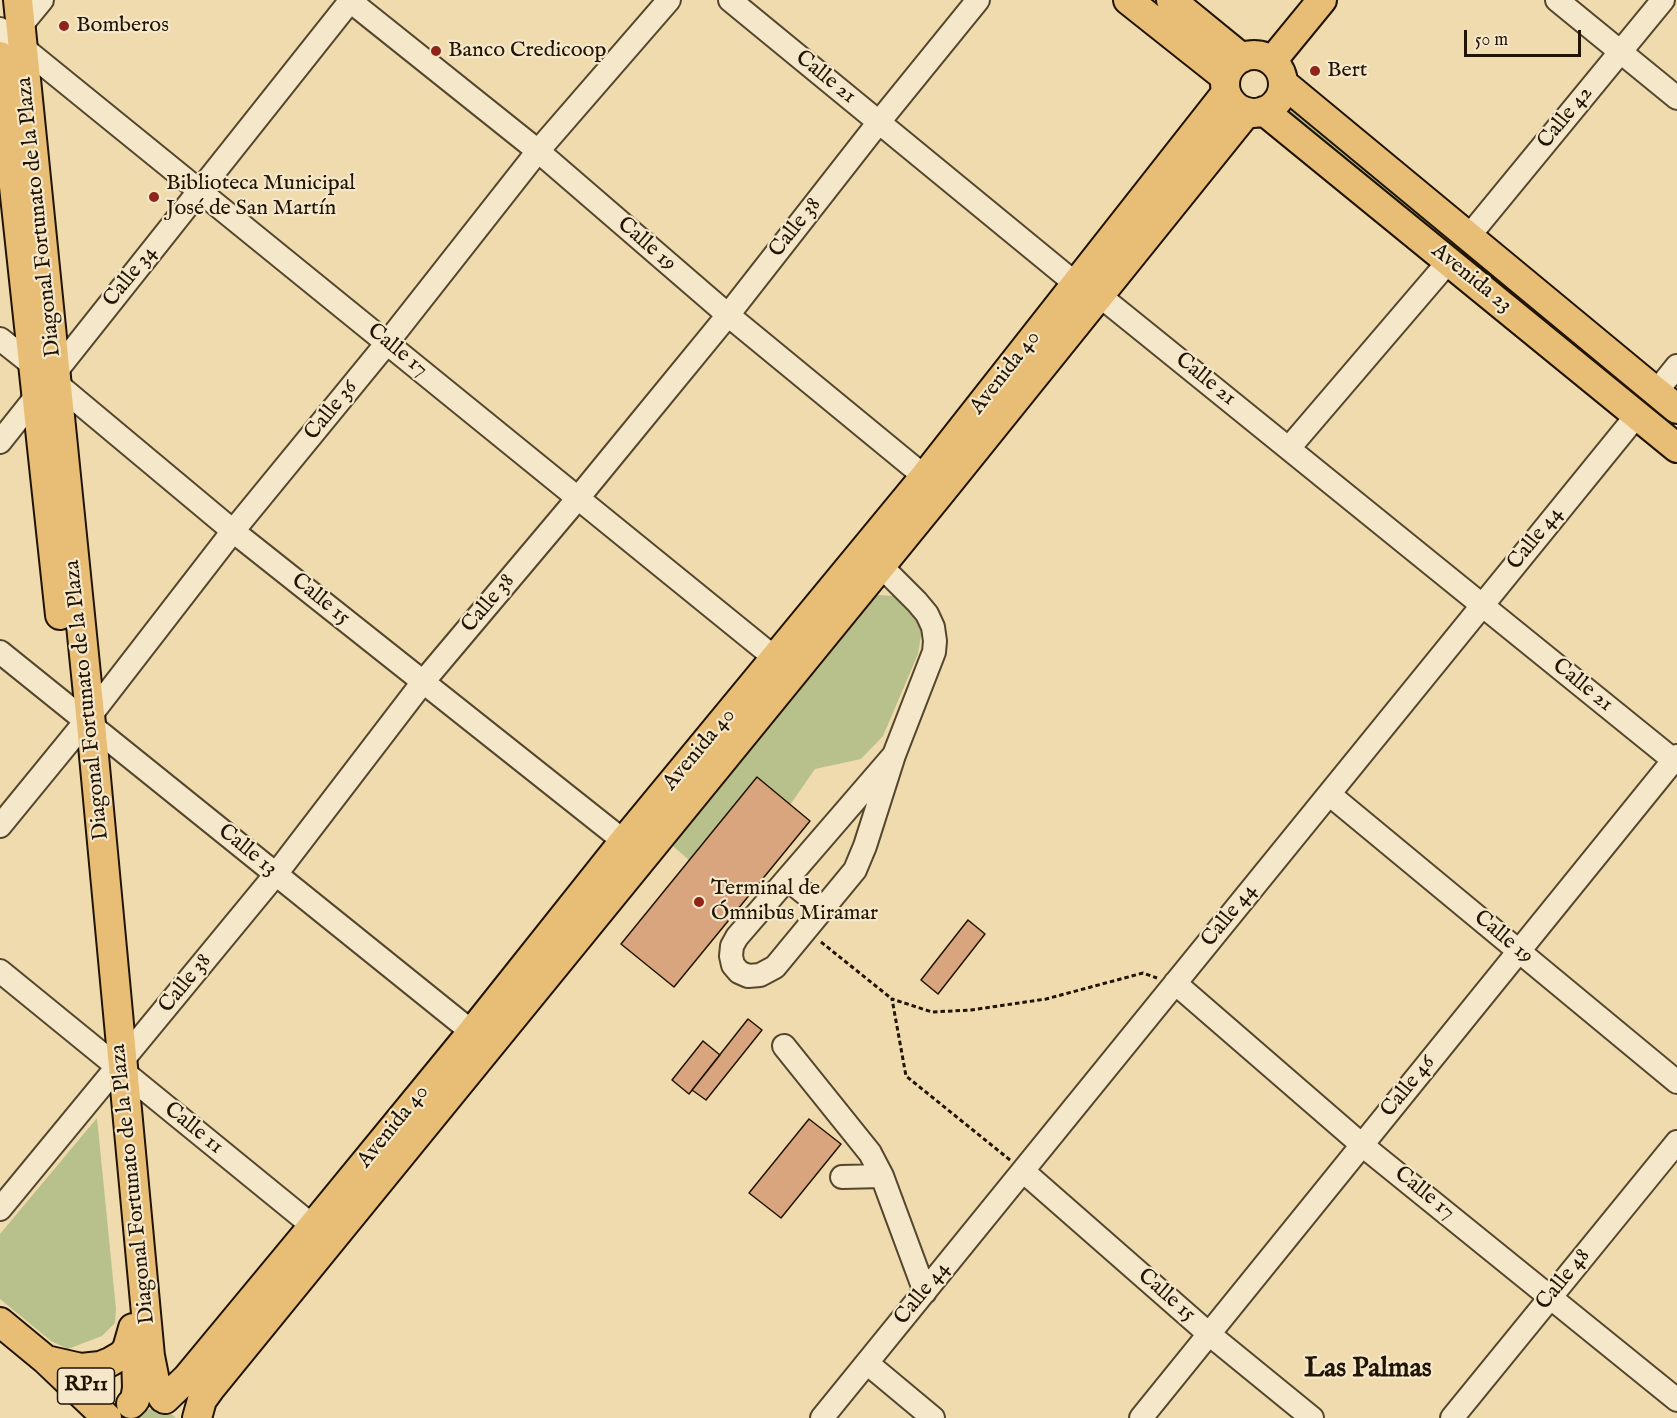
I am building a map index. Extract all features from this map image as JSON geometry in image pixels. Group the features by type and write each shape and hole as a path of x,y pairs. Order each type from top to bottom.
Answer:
{"main road":[{"path":"1128,0 1231,76"},
{"path":"1171,0 1231,76 1234,105 1255,112"},
{"name":"Avenida 40","path":"164,1398 187,1378 322,1233 933,484 1088,290 1255,112 1278,100 1278,72 1322,0"},
{"name":"Diagonal Fortunato de la Plaza","path":"10,35 82,721 115,1067 138,1370 136,1395 121,1412"},
{"path":"1231,76 1257,55 1278,72"},
{"name":"Avenida 23","path":"1278,72 1469,236 1666,400"},
{"name":"Avenida 40","path":"1088,290 1231,76"},
{"name":"Avenida 23","path":"1255,112 1449,261 1677,447"},
{"path":"1449,261 1469,236"},
{"path":"1637,415 1666,400"},
{"name":"Diagonal Fortunato de la Plaza","path":"115,1067 153,1377 158,1392 164,1398"},
{"name":"Avenida 40","path":"197,1418 202,1400 322,1233"},
{"name":"RP11","path":"0,1322 46,1360 118,1407 121,1412 152,1397 164,1398"},
{"path":"46,1360 81,1368 100,1366 122,1355 127,1349 134,1329"},
{"path":"164,1398 183,1409 190,1418"}],"street":[{"path":"10,35 42,0"},
{"name":"Calle 19","path":"350,0 538,152 728,315 933,484"},
{"name":"Calle 34","path":"0,442 46,379 200,191 350,0"},
{"name":"Calle 36","path":"0,826 233,531 387,343 538,152 669,0"},
{"name":"Calle 21","path":"730,0 1088,290 1289,448 1676,760"},
{"name":"Calle 38","path":"0,1209 276,874 423,682 728,315 978,0"},
{"path":"1557,0 1677,98"},
{"name":"Calle 42","path":"1469,236 1662,0"},
{"name":"Calle 17","path":"10,35 785,666"},
{"path":"1289,448 1449,261"},
{"name":"Calle 15","path":"0,339 233,531 634,849"},
{"path":"1666,400 1677,366"},
{"name":"Calle 44","path":"822,1418 1637,415"},
{"path":"873,557 927,614 933,627 935,641 930,664 894,755 855,870 770,971 748,976 739,972 733,965 732,946 737,937 894,755"},
{"name":"Calle 13","path":"0,652 82,721 276,874 476,1046"},
{"name":"Calle 46","path":"1141,1418 1676,760"},
{"name":"Calle 19","path":"1329,794 1677,1082"},
{"path":"787,879 823,908"},
{"name":"Calle 11","path":"0,971 115,1067 322,1233"},
{"name":"Calle 17","path":"1175,983 1362,1144 1677,1400"},
{"path":"784,1046 870,1153 882,1176 925,1292"},
{"name":"Calle 48","path":"1452,1418 1677,1142"},
{"name":"Calle 15","path":"1023,1171 1209,1334 1312,1418"},
{"path":"842,1177 882,1176"},
{"path":"867,1363 933,1418"}],"path":[{"path":"818,940 892,999 932,1012 971,1010 1046,999 1143,973 1175,983"},
{"path":"892,999 906,1076 1023,1171"}],"green space":[{"path":"1289,102 1442,232 1440,235 1431,237 1281,107"},
{"path":"1474,258 1631,386 1629,389 1625,391 1469,265"},
{"path":"896,596 920,620 922,630 918,654 883,736 861,759 815,769 790,805 757,778 689,860 666,840 870,597"},
{"path":"97,1118 116,1309 115,1323 102,1336 68,1349 51,1341 0,1299 0,1234"},
{"path":"151,1409 169,1412 176,1418 133,1418 142,1411"}],"building":[{"name":"Terminal de Ómnibus Miramar","path":"757,777 810,821 674,987 621,944"},
{"path":"968,920 985,934 938,994 921,980"},
{"path":"748,1019 762,1030 706,1100 692,1090"},
{"path":"703,1041 720,1055 689,1094 672,1080"},
{"path":"809,1119 841,1144 781,1218 749,1193"}],"place":[{"name":"Bomberos","path":"64,26"},
{"name":"Banco Credicoop","path":"436,51"},
{"name":"Bert","path":"1315,71"},
{"name":"Biblioteca Municipal José de San Martín","path":"154,197"},
{"name":"Terminal de Ómnibus Miramar","path":"699,902"}],"district":[{"name":"Las Palmas","path":"1368,1370"}]}
